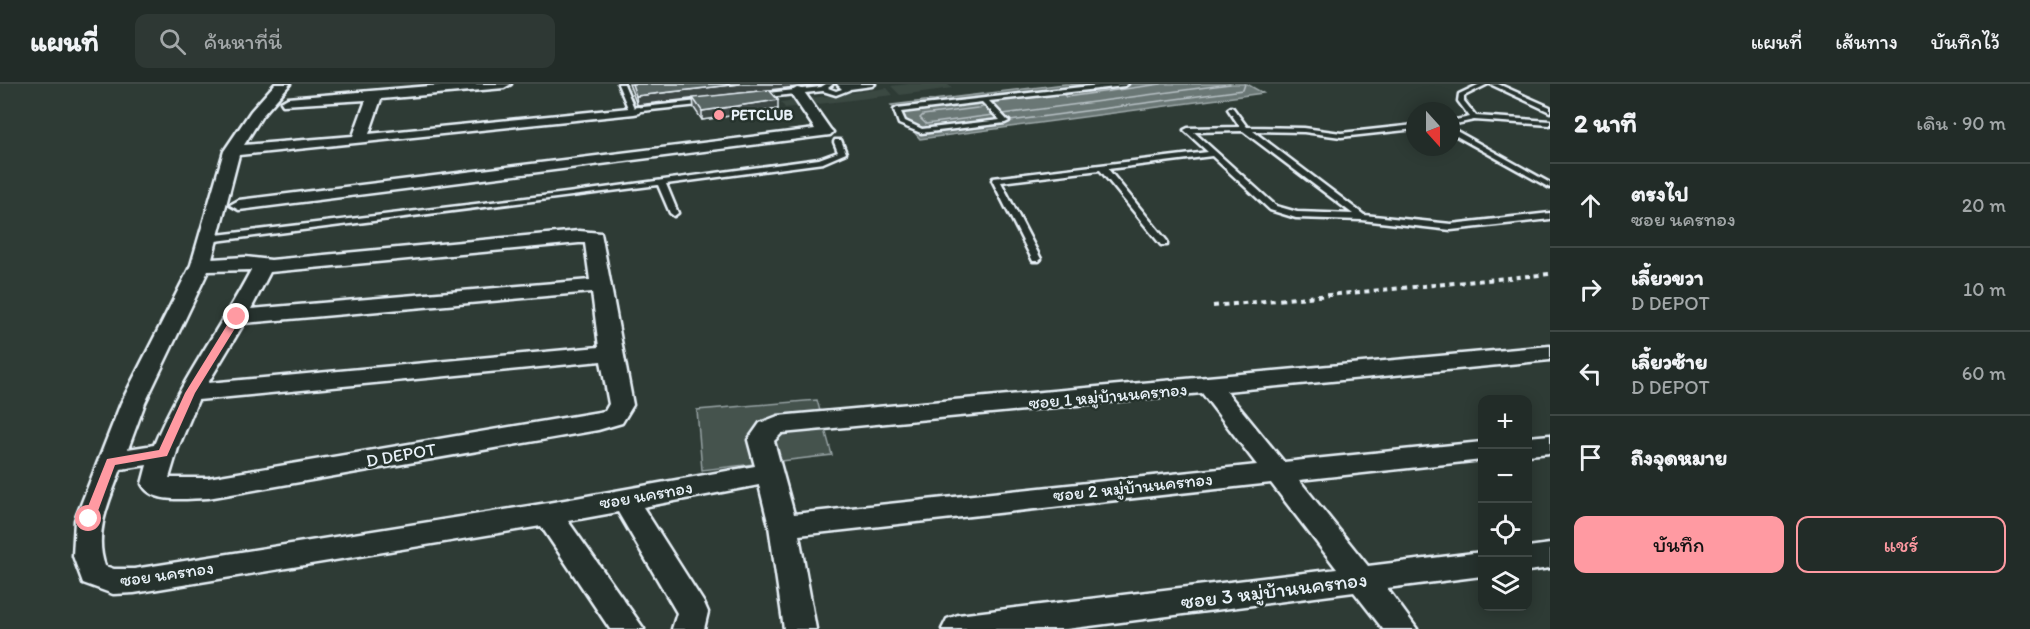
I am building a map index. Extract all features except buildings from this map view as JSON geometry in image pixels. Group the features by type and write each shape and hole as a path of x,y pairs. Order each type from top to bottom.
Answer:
{"street":[{"path":"285,93 375,95 504,84"},
{"path":"239,205 825,132 797,92"},
{"name":"ซอย นครทอง","path":"285,93 256,114 232,151 201,265 133,403 89,519 87,556 93,574 113,582 180,574 548,514 771,473"},
{"path":"359,140 375,95"},
{"path":"232,151 359,140 634,110"},
{"name":"D DEPOT","path":"201,265 263,265 594,237 621,405 613,417 598,421 208,488 161,488 155,484 163,453 190,393 237,317 263,265"},
{"path":"237,317 602,285"},
{"path":"190,393 611,353"},
{"name":"ซอย 1 หมู่บ้านนครทอง","path":"783,525 761,440 769,429 778,425 1209,387 1550,353"},
{"path":"1209,387 1278,471 1401,629"},
{"path":"1532,446 1550,444"},
{"name":"ซอย 2 หมู่บ้านนครทอง","path":"783,525 1478,451"},
{"path":"111,462 163,453"},
{"path":"624,499 693,612 688,629"},
{"path":"548,514 627,629"},
{"path":"783,525 800,629"},
{"path":"1532,558 1550,556"},
{"name":"ซอย 3 หมู่บ้านนครทอง","path":"958,629 1478,565"}],"lane":[{"path":"621,84 630,107 634,110 716,101"},
{"path":"748,97 826,87 840,93 846,91 843,86 872,84"},
{"path":"984,100 1005,121 921,131 902,122 897,110 930,106 1125,84"},
{"path":"1474,118 1461,100 1461,95 1485,84"},
{"path":"1493,84 1550,111"},
{"path":"1231,109 1245,129 1362,217"},
{"path":"1460,121 1474,118 1550,123"},
{"path":"1406,129 1347,135 1304,130 1188,130 1280,211 1296,215 1362,217 1451,227 1550,216"},
{"path":"1460,135 1550,186"},
{"path":"208,239 820,161 842,153 838,142"},
{"path":"1036,259 996,180 1214,154"},
{"path":"1101,166 1164,243"},
{"path":"661,182 674,213"}],"path":[{"path":"1213,306 1550,274"}],"shaded area":[{"path":"947,84 952,88 900,95 891,86"},
{"path":"887,88 893,95 785,108 781,102"},
{"path":"817,400 832,455 702,470 697,410"}],"water":[{"path":"1065,84 1247,84 1263,93 920,139 891,105"}],"place":[{"name":"PETCLUB","path":"719,115"}],"route":[{"path":"89,519 111,462 163,453 190,393 237,317"}]}
